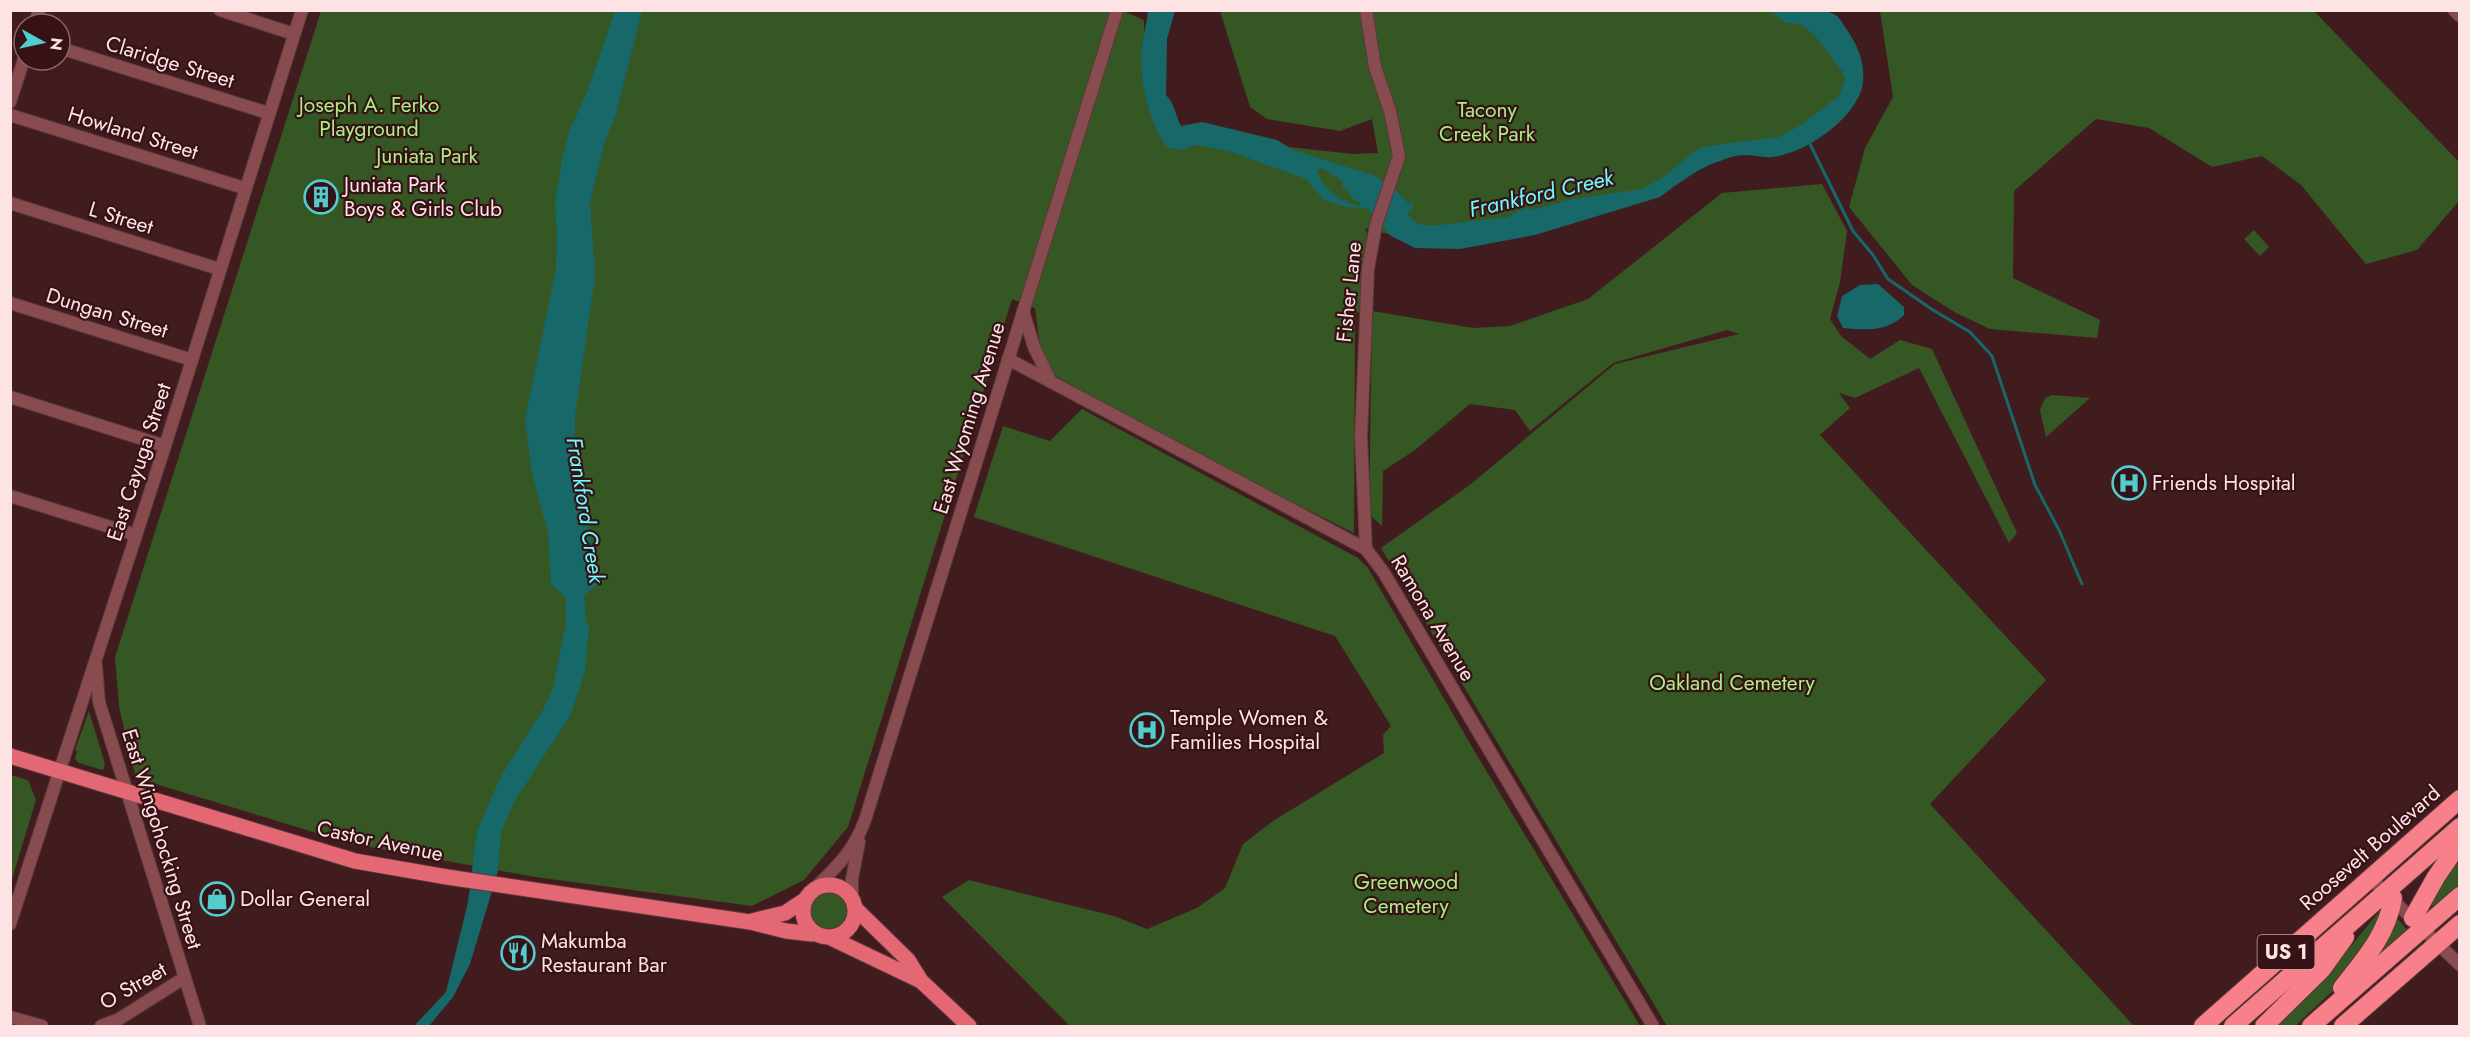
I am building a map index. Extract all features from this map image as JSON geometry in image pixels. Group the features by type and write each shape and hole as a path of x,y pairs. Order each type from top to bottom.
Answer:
{"highway":[{"name":"Roosevelt Boulevard","path":"2203,1026 2460,799"},
{"name":"Roosevelt Boulevard","path":"2233,1026 2362,913 2390,895 2460,827"},
{"path":"2418,923 2436,877 2460,842"},
{"path":"2311,1026 2374,946 2386,925 2390,895"},
{"path":"2311,1026 2418,923 2460,896"},
{"path":"2264,1026 2322,969 2362,913"},
{"path":"2343,1026 2460,924"}],"main road":[{"name":"Castor Avenue","path":"10,756 355,861 750,922 786,931 812,934"},
{"path":"921,981 831,938 812,934 803,917 806,899 817,886 833,884 841,887 853,903 908,960 921,981 969,1026"},
{"name":"Castor Avenue","path":"750,922 785,913 806,899"},
{"path":"831,938 845,932 851,925 853,903"}],"street":[{"path":"220,10 294,34"},
{"name":"East Cayuga Street","path":"10,924 165,446 244,188 302,10"},
{"name":"Fisher Lane","path":"1366,10 1375,67 1397,140 1399,156 1376,225 1368,269 1362,364 1361,437 1366,549"},
{"path":"2454,10 2460,16"},
{"name":"East Wyoming Avenue","path":"853,903 852,879 859,838 1116,13"},
{"name":"Claridge Street","path":"72,52 268,113"},
{"path":"10,102 14,75"},
{"name":"Howland Street","path":"10,116 244,188"},
{"name":"L Street","path":"10,203 219,269"},
{"name":"Dungan Street","path":"10,303 192,360"},
{"path":"1023,311 1034,347 1051,381"},
{"name":"Ramona Avenue","path":"1008,359 1366,549 1384,573 1653,1026"},
{"path":"10,397 165,446"},
{"path":"10,496 136,535"},
{"name":"East Wingohocking Street","path":"96,661 99,702 200,1026"},
{"name":"East Wyoming Avenue","path":"817,886 843,861 859,838"},
{"path":"2370,878 2460,965"},
{"name":"O Street","path":"101,1026 118,1019 184,978"},
{"path":"10,1017 42,1026"}],"green space":[{"path":"1780,10 1848,43 1855,86 1824,129 1723,153 1660,193 1414,241 1365,228 1368,236 1359,313 1356,311 1355,325 1354,533 1191,452 1052,374 1041,355 1035,308 1012,299 848,827 804,880 752,906 535,877 353,844 136,778 119,707 115,657 321,11 1123,11 1144,20 1145,59 1179,135 1353,154 1378,153 1372,119 1340,131 1267,119 1250,107 1220,11"},
{"path":"1880,11 2314,11 2459,162 2459,201 2417,250 2366,264 2301,185 2262,156 2212,167 2149,128 2096,119 2014,191 2013,278 2100,320 2097,338 1990,329 1956,313 1912,285 1849,207 1865,148 1893,97"},
{"name":"Oakland Cemetery","path":"1822,184 1847,231 1840,282 1830,319 1841,336 1870,359 1900,340 1932,349 2017,533 2009,543 1919,368 1855,398 1839,393 1850,408 1820,435 2046,680 1930,804 2134,1026 1667,1026 1381,548 1471,484 1615,364 1739,334 1727,330 1613,363 1530,431 1515,410 1470,404 1415,450 1383,471 1382,526 1369,514 1372,311 1473,328 1510,326 1588,299 1722,193"},
{"path":"2254,230 2269,247 2260,256 2244,239"},
{"path":"2052,395 2090,398 2046,437 2040,410 2045,398"},
{"name":"Greenwood Cemetery","path":"1082,409 1358,558 1368,568 1475,752 1640,1026 1070,1026 942,897 969,880 1114,916 1147,929 1197,908 1225,888 1243,844 1273,821 1384,753 1383,735 1391,726 1335,636 974,517 1003,426 1050,441"},
{"path":"89,711 105,764 103,770 79,763 75,759 77,751 75,750"},
{"path":"11,775 28,780 36,800 11,882"},
{"path":"2459,860 2459,886 2434,908 2428,899"},
{"path":"829,891 842,897 848,910 842,923 829,929 816,923 810,910 816,897"},
{"path":"2383,907 2387,910 2337,987 2295,1026 2276,1026 2315,990"},
{"path":"2396,917 2408,931 2364,967"}],"water":[{"path":"1815,10 1837,16 1859,53 1863,67 1863,82 1852,108 1841,120 1828,132 1800,149 1769,157 1741,155 1730,157 1700,170 1660,197 1535,235 1460,249 1415,248 1391,236 1367,208 1347,207 1324,200 1306,179 1229,151 1197,145 1180,150 1167,147 1150,113 1142,74 1142,48 1148,11 1175,11 1167,39 1166,95 1181,126 1202,122 1277,140 1293,150 1373,175 1395,189 1409,204 1413,201 1412,210 1407,214 1418,224 1431,226 1508,217 1524,208 1536,209 1573,199 1643,189 1666,175 1696,150 1708,146 1779,137 1801,125 1840,95 1845,79 1842,71 1816,37 1801,24 1786,23 1770,11","holes":["1322,168 1343,181 1342,186 1350,193 1350,197 1360,203 1360,206 1346,202 1334,194 1324,184 1317,171"]},
{"path":"615,11 642,11 616,114 605,141 590,203 595,276 575,416 574,454 599,583 584,596 586,623 589,624 585,671 570,716 514,802 501,832 498,871 470,964 453,997 429,1026 414,1026 446,992 468,902 477,831 501,776 543,710 553,688 566,623 566,598 551,584 548,533 532,474 525,419 556,270 555,204 562,160 570,129 588,90"},
{"path":"1878,284 1904,307 1904,315 1891,324 1876,329 1843,328 1837,316 1842,296 1860,285"}],"waterway":[{"path":"1809,142 1853,231 1873,255 1888,279 1970,332 1992,356 2035,485 2059,530 2082,584"}],"place":[{"name":"Juniata Park Boys & Girls Club","path":"321,197"},
{"name":"Friends Hospital","path":"2129,483"},
{"name":"Temple Women & Families Hospital","path":"1147,730"},
{"name":"Dollar General","path":"217,899"},
{"name":"Makumba Restaurant Bar","path":"518,953"}],"park label":[{"name":"Joseph A. Ferko Playground","path":"369,117"},
{"name":"Tacony Creek Park","path":"1487,122"},
{"name":"Juniata Park","path":"427,156"}],"water label":[{"name":"Frankford Creek","path":"1541,193"},
{"name":"Frankford Creek","path":"586,510"}]}
